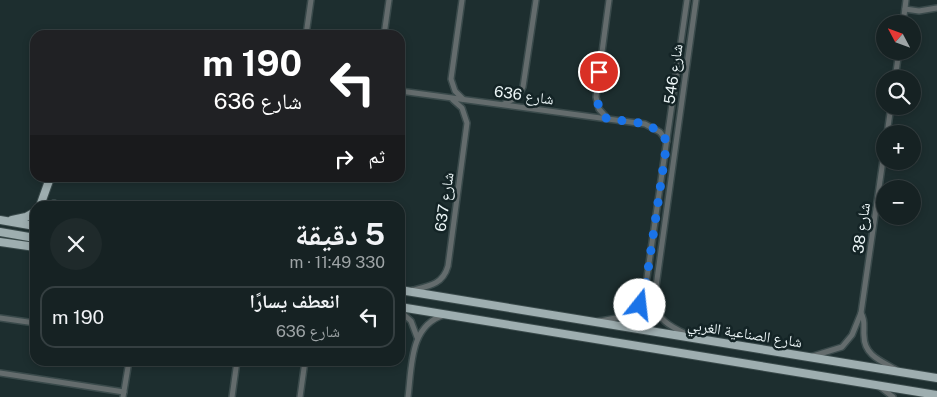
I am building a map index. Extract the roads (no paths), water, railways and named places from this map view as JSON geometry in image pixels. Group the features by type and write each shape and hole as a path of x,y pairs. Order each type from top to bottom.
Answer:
{"main road":[{"path":"42,201 49,182"},
{"path":"4,220 30,215"},
{"path":"4,220 30,225"},
{"path":"0,232 30,237"},
{"path":"0,242 30,247"},
{"name":"شارع الصناعية الغربي","path":"405,291 937,378"},
{"name":"شارع الصناعية الغربي","path":"405,308 935,394"}],"street":[{"path":"307,30 311,0"},
{"path":"385,30 389,0"},
{"path":"462,0 451,79 455,91 464,100"},
{"path":"502,105 512,101 523,87 536,0"},
{"path":"607,119 599,109 596,97 609,0"},
{"name":"شارع 546","path":"590,322 628,315 635,311 644,298 687,0"},
{"name":"شارع 546","path":"695,339 664,322 655,309 654,301 696,0"},
{"path":"904,15 906,0"},
{"path":"905,9 919,11 937,8"},
{"name":"شارع 636","path":"405,92 651,126 660,132 667,142"},
{"name":"شارع 637","path":"409,291 437,283 446,272 448,266 467,123 462,108 450,98"},
{"name":"شارع 38","path":"808,357 836,351 842,347 852,335 861,313 882,170"},
{"name":"شارع 38","path":"861,313 864,322 864,343 867,350 878,360 901,373"},
{"path":"408,397 417,338 425,325 444,315"},
{"path":"405,316 411,321 417,338"},
{"path":"0,318 30,322"},
{"path":"0,373 124,395 128,366"},
{"path":"232,397 236,366"},
{"path":"300,397 304,366"},
{"path":"875,384 893,397"},
{"path":"925,397 935,394"}]}
